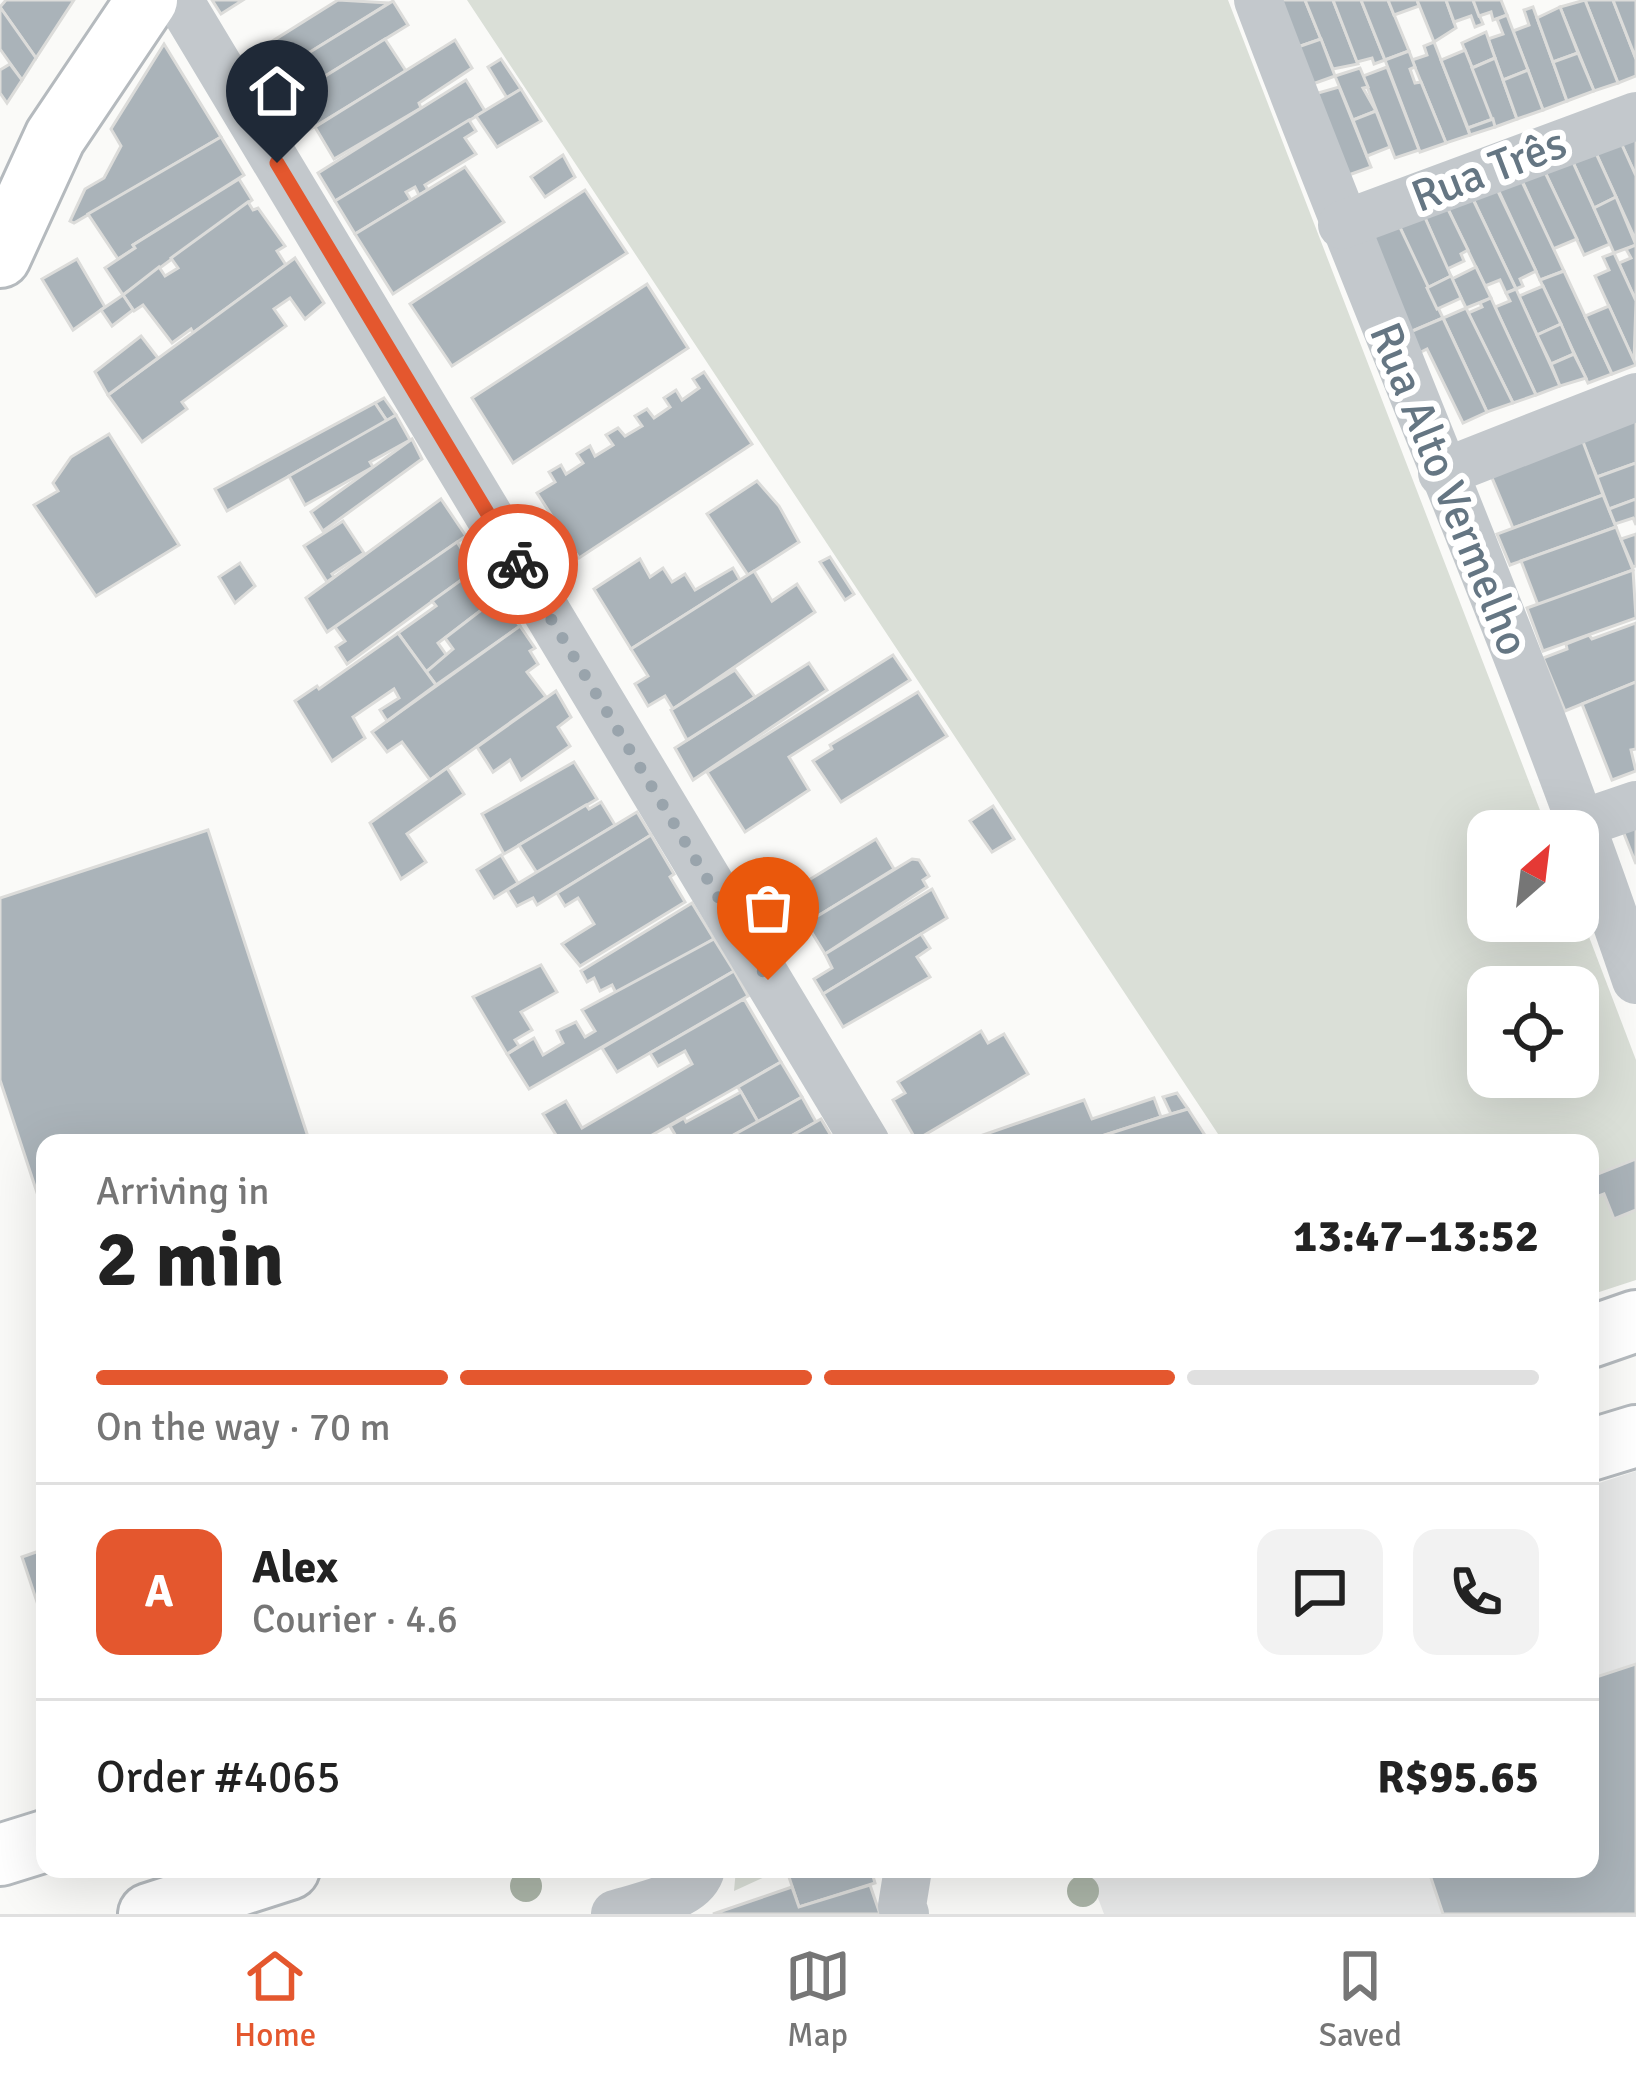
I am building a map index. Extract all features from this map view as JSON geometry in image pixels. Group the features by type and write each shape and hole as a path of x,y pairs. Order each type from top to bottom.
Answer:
{"main road":[{"path":"0,257 55,137 147,0"},
{"path":"1599,1334 1636,1321"},
{"path":"1599,1447 1636,1436"},
{"path":"0,1855 36,1843"},
{"path":"149,1914 261,1878"}],"street":[{"path":"179,0 861,1134"},
{"name":"Rua Alto Vermelho","path":"1258,0 1342,225 1578,810"},
{"name":"Rua Três","path":"1342,225 1636,116"},
{"path":"1442,473 1636,397"},
{"path":"1599,818 1636,805"},
{"name":"Rua Alto Vermelho","path":"1599,870 1636,980"},
{"path":"616,1914 684,1883 708,1885 713,1878"},
{"path":"905,1914 907,1878"}],"shaded area":[{"path":"467,0 1228,0 1540,810 1467,810 1467,942 1591,942 1636,1060 1636,1280 1599,1292 1599,1134 1218,1134"},
{"path":"1636,1471 1636,1914 1104,1914 1090,1878 1599,1878 1599,1483"},
{"path":"735,1878 762,1878 734,1891"}],"building":[{"path":"6,0 74,0 36,58 0,7"},
{"path":"212,0 243,0 221,14"},
{"path":"338,0 389,3 262,82 247,57"},
{"path":"1279,0 1305,0 1321,39 1298,47"},
{"path":"1305,0 1333,0 1358,64 1333,69"},
{"path":"1333,0 1361,0 1385,60 1357,62"},
{"path":"1361,0 1388,0 1409,51 1385,60"},
{"path":"1388,0 1417,0 1419,6 1394,15"},
{"path":"1417,0 1446,0 1456,28 1434,42"},
{"path":"1446,0 1473,0 1483,24 1475,27 1471,16 1454,22"},
{"path":"1473,0 1501,0 1507,15 1493,20 1491,12 1479,16"},
{"path":"1585,0 1613,0 1636,59 1636,76 1618,83"},
{"path":"1585,0 1618,83 1594,91 1560,7"},
{"path":"1613,0 1636,0 1636,59"},
{"path":"393,1 408,25 273,108 258,84"},
{"path":"0,7 36,58 22,80 0,49"},
{"path":"1533,7 1567,101 1543,110 1513,31 1529,25 1524,10"},
{"path":"1560,7 1578,53 1553,62 1537,18"},
{"path":"1507,15 1528,70 1503,80 1488,39 1503,34 1497,19"},
{"path":"1486,32 1495,58 1472,68 1462,43"},
{"path":"385,39 406,71 296,138 277,106"},
{"path":"1321,39 1335,76 1307,86 1292,49"},
{"path":"455,40 472,68 419,103 421,108 334,159 315,127"},
{"path":"1434,42 1470,135 1446,143 1412,60 1427,55 1424,46"},
{"path":"164,44 221,137 74,223 70,221 85,189 104,178 121,146 111,129"},
{"path":"1465,50 1493,119 1468,128 1441,60"},
{"path":"1409,51 1415,83 1421,82 1446,143 1420,152 1385,60"},
{"path":"1578,53 1594,91 1567,101 1553,62"},
{"path":"1495,58 1517,119 1495,127 1472,68"},
{"path":"501,59 521,89 507,98 488,67"},
{"path":"10,64 22,80 7,103 0,93 0,70"},
{"path":"1387,67 1419,150 1395,158 1363,76"},
{"path":"1360,68 1368,87 1363,88 1376,111 1353,120 1335,76"},
{"path":"1528,70 1543,110 1517,119 1503,80"},
{"path":"466,80 485,111 335,201 318,173"},
{"path":"1339,87 1371,167 1343,177 1311,95"},
{"path":"521,89 541,121 497,147 476,116"},
{"path":"1376,111 1390,147 1367,156 1353,120"},
{"path":"1493,119 1495,127 1470,135 1468,128"},
{"path":"469,120 476,131 465,138 476,154 425,185 428,190 419,195 415,187 406,192 411,200 355,234 335,201"},
{"path":"1636,133 1636,176 1619,139"},
{"path":"1617,134 1636,176 1636,241 1592,144"},
{"path":"221,137 244,175 118,259 88,214"},
{"path":"1594,149 1616,197 1594,208 1571,158"},
{"path":"563,155 575,177 545,197 531,177"},
{"path":"1571,158 1610,244 1584,255 1543,168"},
{"path":"465,167 504,222 393,294 355,234"},
{"path":"1543,168 1577,239 1553,249 1520,176"},
{"path":"1517,171 1564,271 1540,280 1494,181"},
{"path":"239,179 252,200 123,295 105,268 133,245"},
{"path":"1495,185 1536,271 1520,279 1523,286 1516,289 1471,195"},
{"path":"585,190 627,253 452,366 410,304"},
{"path":"1471,195 1516,289 1506,293 1500,280 1485,286 1445,203"},
{"path":"1616,197 1636,245 1614,253 1594,208"},
{"path":"248,202 253,210 258,208 285,246 277,251 286,265 193,333 191,329 172,343 143,305 134,311 123,295 159,267 165,276 178,268 171,258"},
{"path":"1445,203 1468,250 1461,254 1464,261 1447,269 1422,211"},
{"path":"1422,211 1451,276 1427,288 1397,221"},
{"path":"1397,221 1443,318 1410,332 1367,231"},
{"path":"1636,245 1636,301 1619,263 1631,258 1626,249"},
{"path":"1614,253 1636,301 1634,361 1595,276 1609,270 1603,257"},
{"path":"295,258 324,303 305,319 290,298 274,309 286,326 182,402 187,409 142,442 108,395"},
{"path":"77,259 105,307 73,330 42,279"},
{"path":"1476,267 1491,298 1466,308 1452,279"},
{"path":"1564,271 1612,374 1588,383 1540,280"},
{"path":"1451,276 1461,298 1437,309 1427,288"},
{"path":"647,284 688,348 513,463 472,398"},
{"path":"1543,286 1561,324 1537,335 1519,296"},
{"path":"1516,289 1560,386 1536,395 1495,307 1510,301 1506,293"},
{"path":"123,295 133,310 112,326 101,310"},
{"path":"1491,298 1536,395 1513,403 1468,313"},
{"path":"1609,306 1636,365 1612,374 1585,316"},
{"path":"1466,308 1513,403 1487,412 1443,318"},
{"path":"1443,318 1487,412 1463,423 1427,349 1419,353 1410,332"},
{"path":"1561,324 1574,354 1551,364 1537,335"},
{"path":"141,336 158,358 108,395 95,372"},
{"path":"1574,354 1586,378 1560,386 1551,364"},
{"path":"704,372 752,444 579,558 537,493 555,482 549,472 561,465 566,474 583,463 577,454 590,446 595,456 613,445 606,435 618,428 625,436 642,426 635,416 647,409 654,418 670,407 664,398 676,390 682,400 699,388 693,379"},
{"path":"384,398 396,415 387,421 375,403"},
{"path":"375,403 387,421 227,511 215,489"},
{"path":"1636,413 1636,463 1597,477 1579,434"},
{"path":"396,415 410,440 305,505 289,476"},
{"path":"109,434 179,545 96,596 34,505 58,491 53,483 71,457"},
{"path":"412,439 422,459 323,531 311,512"},
{"path":"1582,439 1603,495 1513,528 1490,473"},
{"path":"1636,463 1636,499 1609,509 1597,477"},
{"path":"757,481 779,506 799,542 748,575 707,514"},
{"path":"1603,495 1616,527 1510,565 1497,534"},
{"path":"441,499 466,536 327,632 306,598"},
{"path":"1636,499 1636,525 1633,518 1615,524 1609,509"},
{"path":"343,521 364,553 327,582 304,546"},
{"path":"1616,527 1633,570 1538,605 1521,561"},
{"path":"1636,534 1636,566 1633,567 1621,539"},
{"path":"457,542 475,570 347,664 336,647 345,641 335,627"},
{"path":"830,557 854,594 845,600 820,562"},
{"path":"640,559 650,577 663,568 672,582 685,574 695,590 733,568 740,580 631,649 594,589"},
{"path":"240,563 255,586 235,603 219,577"},
{"path":"478,568 497,598 438,643 447,656 426,672 398,633"},
{"path":"1633,570 1636,618 1543,651 1527,608"},
{"path":"754,571 772,601 797,584 815,612 673,709 665,696 648,706 635,684 648,676 631,649"},
{"path":"497,598 520,626 436,685 426,672 453,649 445,638"},
{"path":"1636,623 1636,682 1565,711 1543,658 1589,635 1592,639"},
{"path":"520,626 535,648 530,651 538,664 527,672 546,697 430,780 402,742 387,752 372,732"},
{"path":"398,633 436,685 387,721 380,710 399,698 394,689 353,717 365,738 332,761 295,701"},
{"path":"893,655 910,680 789,757 809,790 745,832 707,772"},
{"path":"809,663 827,690 693,780 675,748"},
{"path":"735,670 755,697 687,740 671,710"},
{"path":"1636,682 1636,749 1631,750 1636,771 1612,780 1582,704"},
{"path":"556,691 571,717 558,727 570,746 521,780 510,760 493,772 477,747"},
{"path":"918,692 947,736 841,802 813,761 832,749 830,745"},
{"path":"574,762 597,799 504,854 482,814"},
{"path":"447,768 464,794 407,834 426,862 401,879 370,823"},
{"path":"601,802 615,825 537,873 519,845 586,805 589,809"},
{"path":"993,806 1014,839 992,852 970,821"},
{"path":"637,812 651,835 537,905 533,898 517,906 507,890"},
{"path":"1636,826 1636,864 1623,831"},
{"path":"208,830 307,1134 36,1134 36,1190 0,1080 0,898"},
{"path":"651,835 685,902 580,966 562,944 594,924 578,898 565,906 557,893"},
{"path":"876,839 894,869 800,927 781,897"},
{"path":"501,855 518,883 494,898 477,870"},
{"path":"912,859 919,860 929,876 923,880 927,887 825,954 806,923"},
{"path":"932,889 947,918 823,994 814,979 832,968 825,954"},
{"path":"692,903 714,939 617,995 612,985 600,991 594,978 587,982 581,971"},
{"path":"921,934 930,948 917,957 930,977 843,1027 823,994"},
{"path":"714,939 734,971 529,1089 507,1054 534,1038 543,1055 563,1043 557,1031 576,1022 585,1037 595,1031 582,1010"},
{"path":"541,965 557,992 521,1012 532,1030 515,1040 519,1046 507,1054 473,997"},
{"path":"734,971 748,996 617,1072 602,1048"},
{"path":"744,999 781,1062 654,1134 555,1134 543,1114 566,1101 582,1128 692,1064 685,1051 658,1066 650,1053"},
{"path":"981,1031 988,1043 1004,1034 1028,1074 926,1134 913,1134 893,1100 905,1093 898,1082"},
{"path":"781,1062 802,1097 758,1122 738,1087"},
{"path":"741,1092 758,1122 736,1134 675,1134 670,1126 684,1118 686,1122"},
{"path":"1177,1093 1188,1109 1171,1114 1163,1097"},
{"path":"802,1097 816,1122 795,1134 735,1134"},
{"path":"1154,1098 1161,1117 1108,1134 986,1134 1084,1100 1092,1119"},
{"path":"1188,1109 1204,1134 1108,1134"},
{"path":"821,1119 830,1134 795,1134"},
{"path":"1636,1159 1636,1210 1614,1219 1604,1194 1599,1196 1599,1173"},
{"path":"36,1552 36,1599 22,1557"},
{"path":"1636,1664 1636,1914 1443,1914 1431,1878 1599,1878 1599,1676"},
{"path":"789,1878 874,1878 875,1883 799,1907"},
{"path":"870,1885 880,1914 713,1914 792,1887 799,1907"}],"way so far":[{"path":"518,564 768,980"}],"route":[{"path":"277,163 518,564"}]}
